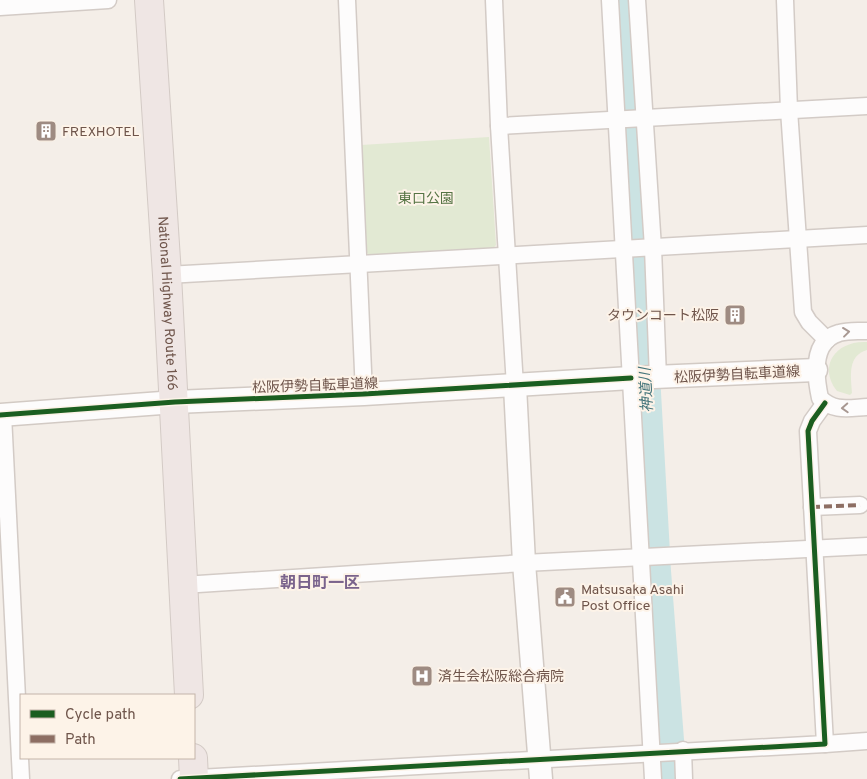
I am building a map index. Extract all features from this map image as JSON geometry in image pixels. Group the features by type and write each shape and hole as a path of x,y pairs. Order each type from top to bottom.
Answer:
{"highway":[{"name":"National Highway Route 166","path":"149,0 175,402 189,694"},
{"path":"193,759 194,779"}],"main road":[{"name":"松阪伊勢自転車道線","path":"2,415 175,402 816,370"},
{"path":"515,386 524,563 540,769"}],"street":[{"path":"0,6 108,0"},
{"path":"347,0 364,394"},
{"path":"494,0 506,257 515,386"},
{"path":"610,0 615,120 655,752 654,779"},
{"path":"636,0 652,248 658,378"},
{"path":"785,0 789,110 803,312 809,322 827,340"},
{"path":"499,126 867,106"},
{"path":"167,275 506,257 867,234"},
{"path":"867,330 841,332 827,340 817,358 816,370 820,398 825,403 838,409 867,407"},
{"path":"825,403 812,421 808,432 825,744"},
{"path":"2,415 21,779"},
{"path":"812,507 860,505"},
{"path":"183,585 524,563 867,546"},
{"path":"180,779 540,769 655,752 867,741"},
{"path":"680,751 684,779"}],"green space":[{"name":"東口公園","path":"489,137 496,245 489,253 372,258 364,250 361,145"},
{"path":"856,342 867,342 867,350 856,357 853,362 851,374 852,393 850,395 837,391 831,381 829,372 833,356 847,345"}],"waterway":[{"name":"神道川","path":"624,0 656,571 672,779"}],"marked path":[{"path":"812,507 860,505"}],"cycle path":[{"path":"0,415 175,402 364,394 631,378"},
{"path":"180,779 825,744 808,431 812,421 825,403"}],"place":[{"name":"FREXHOTEL","path":"46,131"},
{"name":"タウンコート松阪","path":"735,315"},
{"name":"Matsusaka Asahi Post Office","path":"565,597"},
{"name":"済生会松阪総合病院","path":"422,676"}],"district":[{"name":"朝日町一区","path":"320,582"}]}
